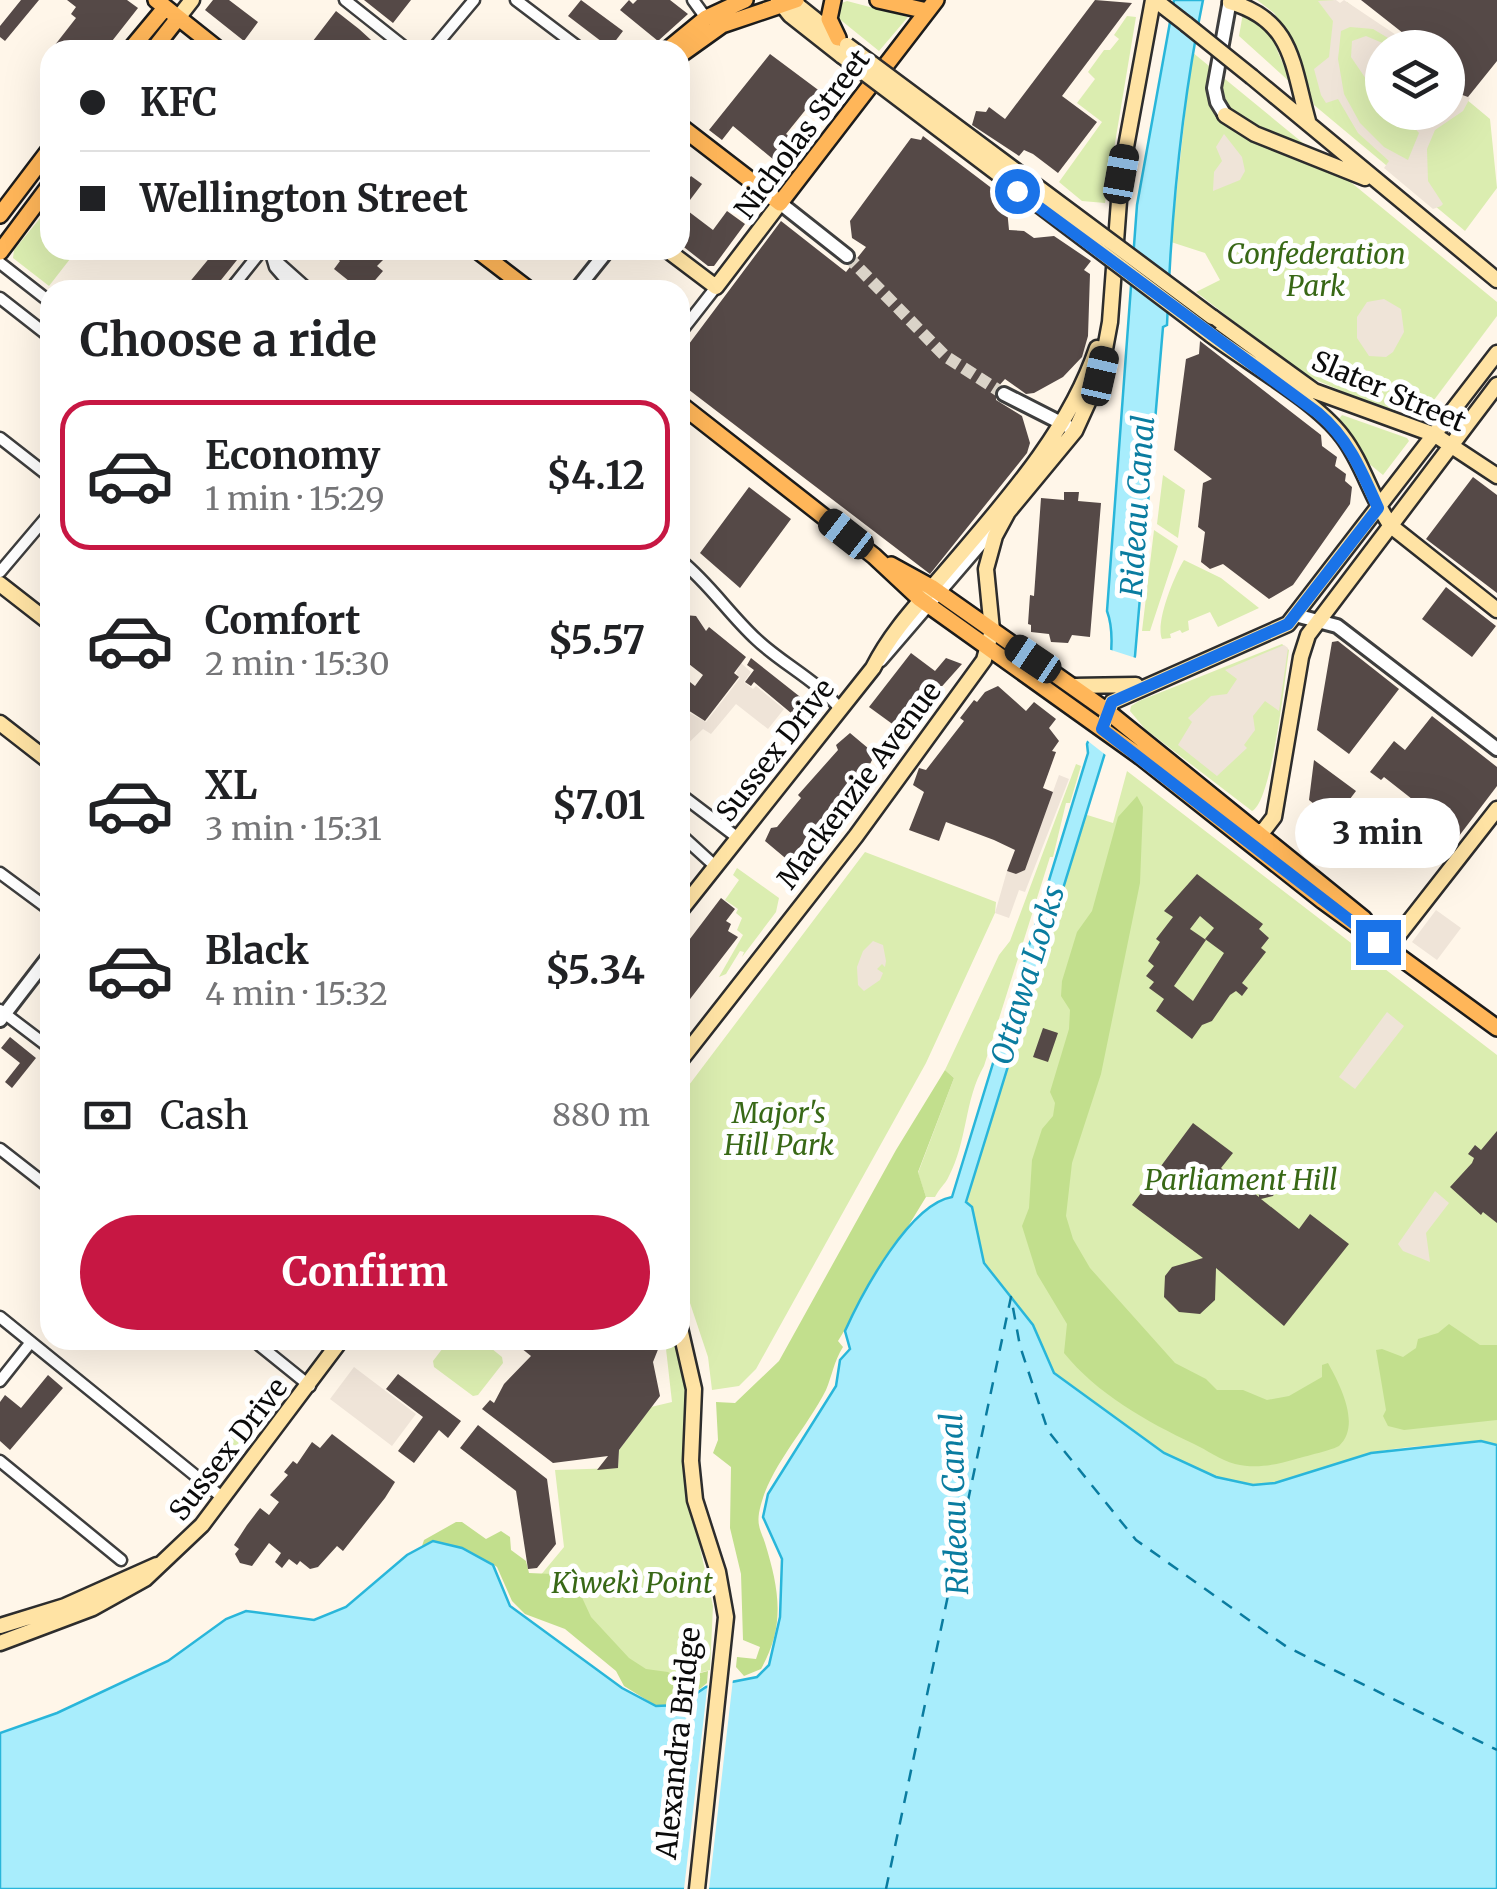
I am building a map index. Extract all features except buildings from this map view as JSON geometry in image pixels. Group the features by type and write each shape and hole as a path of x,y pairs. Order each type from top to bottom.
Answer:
{"main road":[{"path":"139,40 168,6 192,0"},
{"path":"679,40 706,18 745,0"},
{"path":"834,0 829,19 842,46"},
{"name":"Nicholas Street","path":"882,0 931,5"},
{"path":"1069,427 1098,348 1115,171 1144,0"},
{"path":"1069,427 1090,402 1106,349 1121,174 1154,0 1497,280"},
{"path":"690,47 722,26 788,1 1211,336 1338,431 1391,526 1497,610"},
{"path":"1230,1 1263,13 1276,26 1308,122"},
{"name":"Nicholas Street","path":"716,287 931,5"},
{"path":"157,40 168,6"},
{"path":"168,6 207,40"},
{"name":"Slater Street","path":"842,46 1314,391 1435,434 1497,476"},
{"path":"1225,115 1248,131 1380,184"},
{"path":"690,134 780,204"},
{"path":"0,215 40,162"},
{"path":"0,252 40,199"},
{"path":"490,260 516,280"},
{"path":"681,260 716,287"},
{"path":"1102,729 1112,702 1279,630 1295,615 1497,353"},
{"path":"1260,834 1274,817 1302,652 1318,618 1497,385"},
{"path":"690,412 929,596 988,648 1141,757 1290,876 1497,1028"},
{"name":"Mackenzie Avenue","path":"690,1048 856,836 984,660 992,630 987,559 1008,512 1069,427"},
{"name":"Sussex Drive","path":"690,898 872,668 885,642 929,596 1069,427"},
{"path":"0,584 40,614"},
{"path":"929,596 992,630 1107,711 1385,934 1390,946"},
{"path":"1072,686 1121,688 1161,680"},
{"path":"0,723 40,754"},
{"path":"1390,946 1497,809"},
{"path":"1224,820 1244,832 1260,834"},
{"name":"Sussex Drive","path":"0,1644 70,1619 145,1579 192,1536 335,1350"},
{"name":"Sussex Drive","path":"331,1358 341,1350"},
{"name":"Alexandra Bridge","path":"685,1350 692,1378 693,1487 706,1542 720,1655 688,1889"},
{"name":"Sussex Drive","path":"0,1626 65,1606 158,1564"},
{"path":"697,1889 720,1655"}],"street":[{"path":"345,0 395,40"},
{"path":"440,40 474,0"},
{"path":"516,0 569,40"},
{"path":"693,0 706,18"},
{"path":"1225,115 1214,88 1230,1"},
{"path":"780,204 846,256"},
{"path":"240,280 260,260"},
{"path":"271,260 286,280"},
{"path":"277,260 298,280"},
{"path":"584,280 600,260"},
{"path":"0,262 40,294"},
{"path":"690,320 716,287"},
{"path":"0,298 40,329"},
{"path":"1004,394 1069,427"},
{"path":"0,438 40,469"},
{"path":"929,596 1008,512"},
{"path":"0,572 40,525"},
{"path":"690,569 760,643 830,696 840,710"},
{"path":"1295,615 1318,618 1336,626 1497,749"},
{"path":"690,802 738,838"},
{"path":"690,843 716,866"},
{"path":"0,873 40,903"},
{"path":"40,968 2,1015 40,1041"},
{"path":"0,1149 40,1180"},
{"path":"0,1317 40,1349"},
{"path":"0,1381 31,1342"},
{"path":"41,1350 223,1498"},
{"path":"265,1350 310,1386"},
{"path":"0,1461 121,1560"}],"green space":[{"path":"1257,0 1333,0 1343,8 1347,2 1382,30 1365,30 1365,130 1465,130 1465,98 1490,119 1497,188 1465,231 1314,105 1289,35 1274,13"},
{"path":"847,1 908,17 879,51 837,17 839,4"},
{"path":"1243,13 1270,33 1291,83 1239,36"},
{"path":"1127,16 1136,17 1105,203 1082,201 1059,182 1102,122 1077,103 1095,79 1088,72 1104,50 1110,50 1119,39 1114,35"},
{"name":"Confederation Park","path":"1192,52 1497,302 1497,316 1428,408 1405,400 1393,413 1302,374 1196,292 1220,280 1205,253 1171,242"},
{"path":"40,218 40,260 69,260 54,280 41,280 13,258 14,250"},
{"path":"1342,415 1407,438 1409,441 1383,475 1367,462 1339,419"},
{"path":"1163,475 1185,490 1178,538 1157,524"},
{"path":"1154,530 1178,546 1150,631 1142,631"},
{"path":"1184,560 1221,578 1259,608 1218,627 1210,612 1188,621 1189,630 1162,639 1163,611"},
{"path":"1282,644 1289,650 1276,738 1266,786 1252,811 1145,729 1130,711 1139,701"},
{"path":"1076,764 1081,766 1070,803 1066,803 1053,857 973,1093 959,1150 947,1180 935,1197 926,1197 918,1173 954,1078 945,1070 999,955 1010,941"},
{"name":"Parliament Hill","path":"1127,771 1497,1055 1497,1445 1481,1441 1381,1451 1265,1485 1224,1479 1151,1446 1064,1383 1054,1373 1033,1325 984,1263 972,1207 965,1199 1082,819 1084,814 1113,823"},
{"path":"1137,796 1143,807 1140,883 1101,1074 1072,1163 1066,1216 1073,1239 1090,1268 1175,1363 1206,1379 1217,1390 1243,1390 1267,1400 1289,1396 1322,1377 1322,1365 1328,1363 1349,1416 1346,1437 1339,1446 1281,1463 1251,1466 1224,1460 1141,1416 1091,1381 1064,1353 1067,1324 1037,1274 1022,1226 1029,1208 1032,1160 1042,1129 1053,1116 1055,1103 1050,1092 1069,1029 1070,1010 1061,996 1062,981 1077,932 1092,911 1118,817"},
{"name":"Major's Hill Park","path":"865,852 996,902 995,913 926,1063 756,1369 739,1386 712,1390 708,1357 690,1303 690,1084"},
{"path":"737,868 779,898 776,912 742,957 744,952 740,951 726,974 719,977 743,935 737,930 742,918 736,913 738,909 725,900 739,880 733,875"},
{"path":"945,1070 954,1078 918,1172 926,1197 838,1341 843,1347 826,1390 778,1465 763,1497 759,1521 774,1576 777,1622 761,1669 744,1676 736,1667 737,1657 756,1659 760,1647 743,1640 741,1574 730,1528 731,1467 713,1453 718,1440 716,1402 735,1403 779,1361"},
{"path":"1449,1324 1480,1345 1497,1345 1497,1420 1404,1430 1388,1426 1383,1416 1386,1410 1376,1350 1403,1357 1416,1348 1418,1339 1438,1333"},
{"path":"441,1350 493,1350 503,1363 478,1395 473,1396 434,1367 433,1361"},
{"name":"Kìwekì Point","path":"666,1350 681,1350 689,1392 690,1503 713,1606 710,1670 646,1687 525,1594 564,1547 555,1470 618,1468 619,1450 651,1407 672,1402"},
{"path":"258,1399 273,1411 237,1457 222,1446"},
{"path":"456,1522 486,1539 501,1531 510,1537 511,1550 526,1561 529,1573 552,1574 579,1591 591,1617 629,1658 646,1669 668,1672 678,1679 708,1671 707,1683 689,1698 658,1707 624,1686 616,1671 565,1629 525,1614 512,1601 497,1567 440,1547 422,1546 424,1540"}],"shaded area":[{"path":"1344,0 1389,30 1350,27 1341,31 1338,59 1344,94 1365,130 1384,147 1408,160 1419,133 1416,130 1435,130 1427,149 1428,181 1441,206 1433,209 1384,168 1389,161 1358,133 1338,99 1326,103 1321,95 1314,69 1329,57 1333,21 1318,1"},
{"path":"1365,36 1365,78 1351,57 1352,41"},
{"path":"1224,134 1242,157 1245,171 1240,180 1213,191 1214,172 1222,161 1216,147"},
{"path":"1384,299 1401,309 1404,332 1386,357 1369,356 1357,338 1357,317 1367,302"},
{"path":"1284,645 1288,648 1279,711 1265,701 1253,716 1255,730 1244,745 1247,748 1217,776 1178,745 1192,722 1188,718 1211,696 1227,694 1237,679 1225,670"},
{"path":"741,663 751,672 744,682 753,689 756,686 784,709 768,729 736,704 711,734 703,729 690,741 690,713 706,722 740,678 736,673"},
{"path":"1059,775 1069,779 1025,892 1019,890 1009,918 995,913 1007,871 1016,874 1025,869"},
{"path":"1436,910 1461,928 1437,960 1412,942"},
{"path":"873,941 883,945 885,967 882,964 877,969 883,973 880,980 864,991 858,985 857,967 863,951"},
{"path":"1387,1012 1404,1026 1355,1089 1339,1077"},
{"path":"1435,1191 1449,1203 1426,1233 1430,1262 1403,1251 1398,1244"},
{"path":"354,1367 416,1414 392,1446 330,1399"}],"water":[{"path":"1174,0 1203,0 1178,162 1167,325 1163,327 1135,656 966,1202 972,1207 984,1263 1033,1325 1054,1373 1164,1453 1216,1477 1253,1485 1275,1483 1371,1453 1481,1441 1497,1445 1497,1889 0,1889 0,1733 57,1713 168,1661 226,1619 246,1611 314,1620 346,1607 407,1555 433,1541 462,1548 493,1565 510,1606 622,1688 656,1706 679,1705 706,1687 757,1677 769,1665 780,1617 782,1559 763,1517 768,1494 836,1386 840,1360 850,1349 845,1331 876,1273 920,1215 952,1197 1103,697 1110,660 1107,611 1137,205"}],"pier":[{"path":"1108,649 1139,659 1107,756 1084,738"},
{"path":"733,1679 709,1889 684,1889 708,1681"}],"ferry route":[{"path":"886,1889 1011,1297 1020,1346 1048,1431 1136,1540 1287,1647 1497,1750"}],"tunnel":[{"path":"847,256 945,356 1004,394"}],"route":[{"path":"1017,191 1318,413 1338,431 1359,464 1378,508 1288,624 1112,702 1102,729 1378,942"}],"water label":[{"name":"Rideau Canal","path":"1137,506"},
{"name":"Ottawa Locks","path":"1027,975"},
{"name":"Rideau Canal","path":"954,1504"}]}
